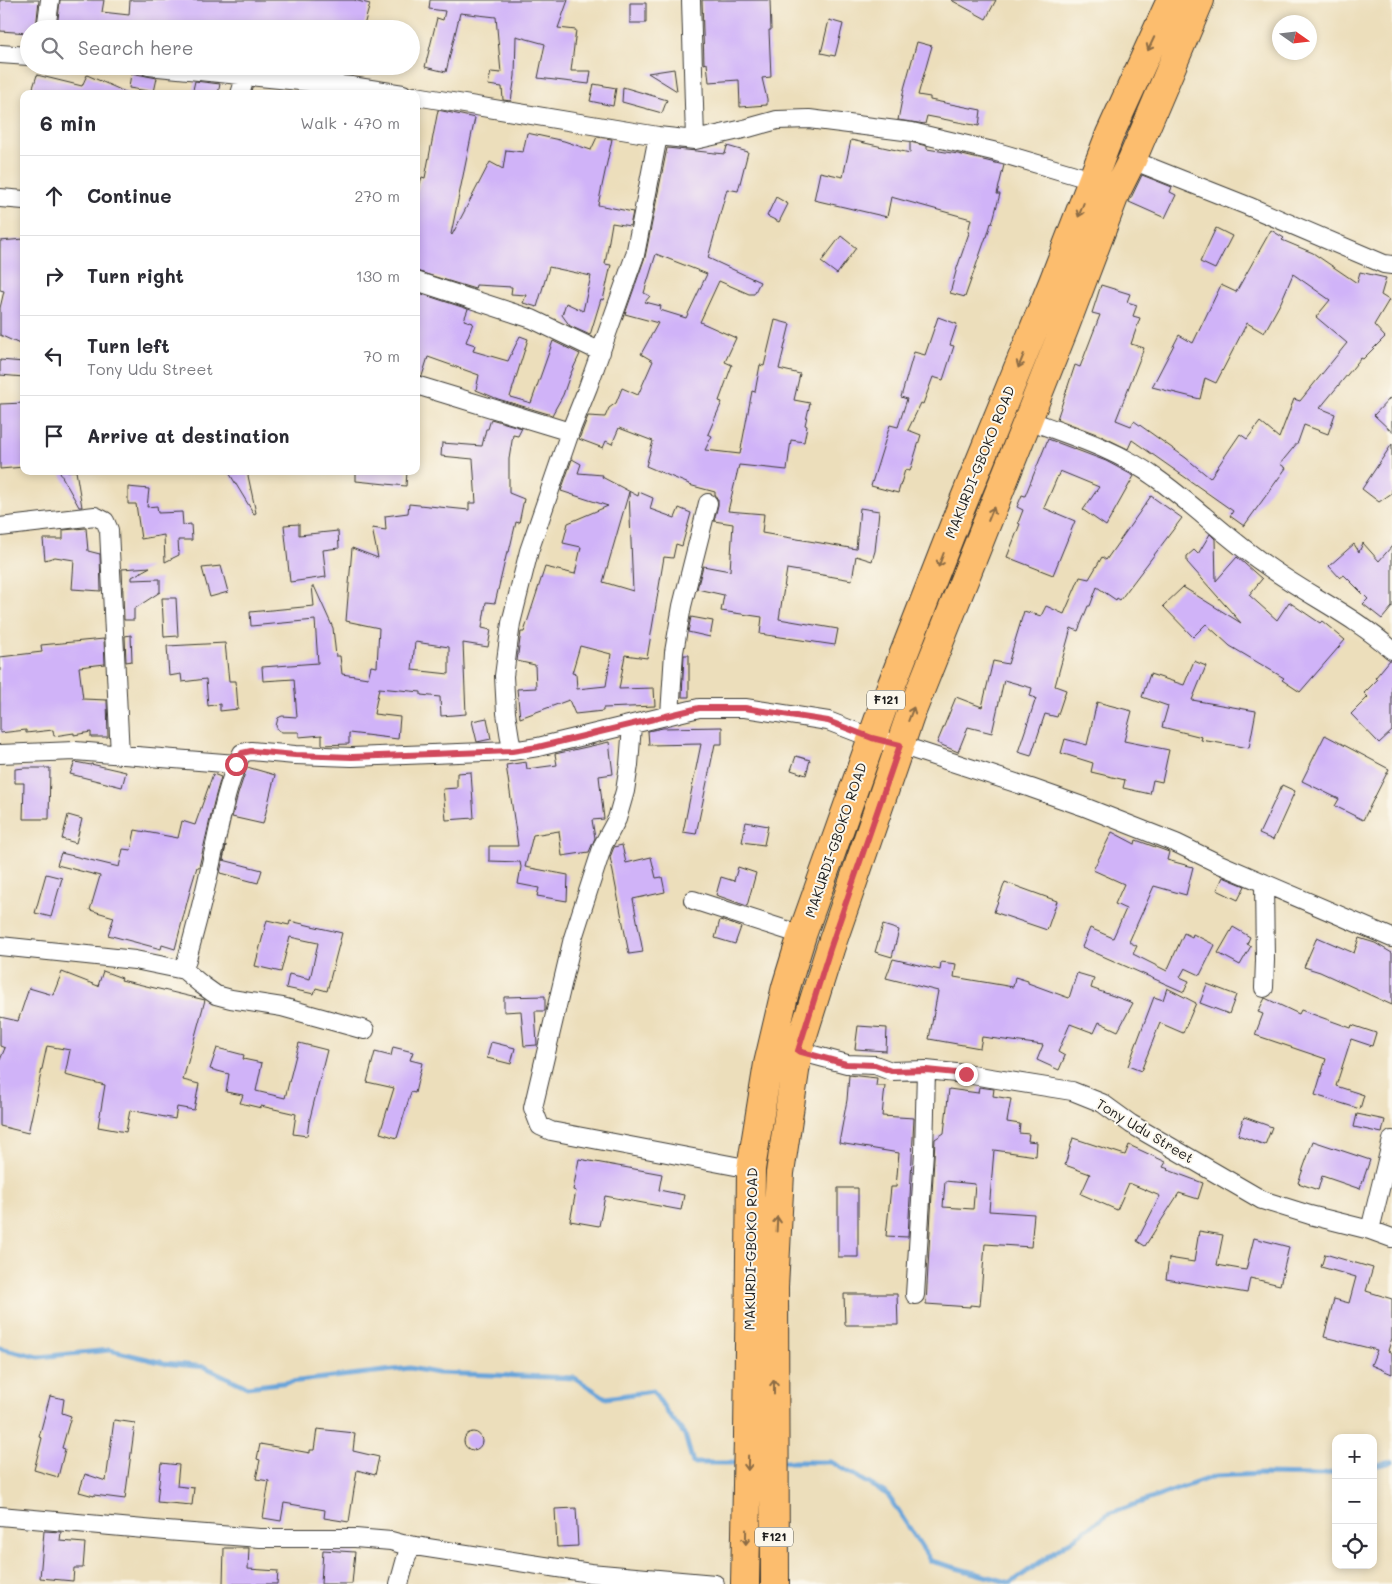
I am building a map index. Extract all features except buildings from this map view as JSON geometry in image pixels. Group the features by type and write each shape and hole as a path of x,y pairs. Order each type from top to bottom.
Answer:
{"main road":[{"name":"MAKURDI-GBOKO ROAD","path":"761,1436 751,1169 768,1064 786,988 802,935 872,738 955,524 1114,125 1172,0"},
{"name":"F121","path":"775,1584 761,1490 761,1436 774,1287 780,1173 798,1051 830,949 910,716 1064,329 1116,192 1132,160 1200,0"},
{"name":"F121","path":"745,1584 761,1490"}],"street":[{"path":"47,20 50,0"},
{"path":"691,0 695,140"},
{"path":"0,54 20,55"},
{"path":"241,90 246,75 377,90"},
{"path":"420,97 658,136 695,140 777,120 809,119 844,122 912,132 997,152 1092,180"},
{"path":"512,751 506,713 504,676 511,623 529,551 570,432 635,255 658,136"},
{"path":"1132,160 1248,206 1384,264 1392,264"},
{"path":"0,198 20,200"},
{"path":"420,282 532,319 600,352"},
{"path":"420,386 570,432"},
{"path":"1028,420 1084,440 1118,455 1155,477 1263,564 1344,615 1392,650"},
{"path":"670,716 677,634 682,606 708,503"},
{"path":"0,527 95,516 105,521 110,530 120,755"},
{"path":"184,970 209,874 221,818 236,764 242,753 251,751 352,757 512,751 538,747 699,708 745,708 828,721 872,738 900,745 1031,788 1166,836 1264,883 1392,938"},
{"path":"632,725 629,765 622,800 617,819 603,844 573,938 533,1108 540,1126 551,1131 751,1169"},
{"path":"0,754 75,751 236,764"},
{"path":"1264,883 1264,988"},
{"path":"693,900 802,935"},
{"path":"0,946 135,960 184,970 216,994 231,999 282,1007 365,1030"},
{"name":"Tony Udu Street","path":"798,1051 846,1064 875,1065 891,1071 926,1070 966,1074 1072,1091 1102,1103 1131,1124 1262,1200 1310,1215 1370,1230 1392,1238"},
{"path":"914,1295 924,1152 926,1070"},
{"path":"1370,1230 1392,1140"},
{"path":"0,1516 260,1538 356,1538 392,1541 590,1572 715,1584"},
{"path":"399,1584 410,1550 402,1544"}],"waterway":[{"path":"0,1348 39,1357 110,1350 164,1363 205,1367 247,1387 410,1368 437,1373 575,1378 606,1398 653,1391 685,1435 693,1463 740,1463"},
{"path":"784,1462 831,1462 887,1494 931,1561 1011,1583 1108,1514 1215,1476 1263,1474 1321,1475 1332,1473"},
{"path":"1377,1465 1392,1462"}],"route":[{"path":"236,764 242,753 251,751 352,757 512,751 538,747 699,708 745,708 828,721 872,738 900,745 830,949 798,1051 846,1064 875,1065 891,1071 926,1070 966,1074"}]}
